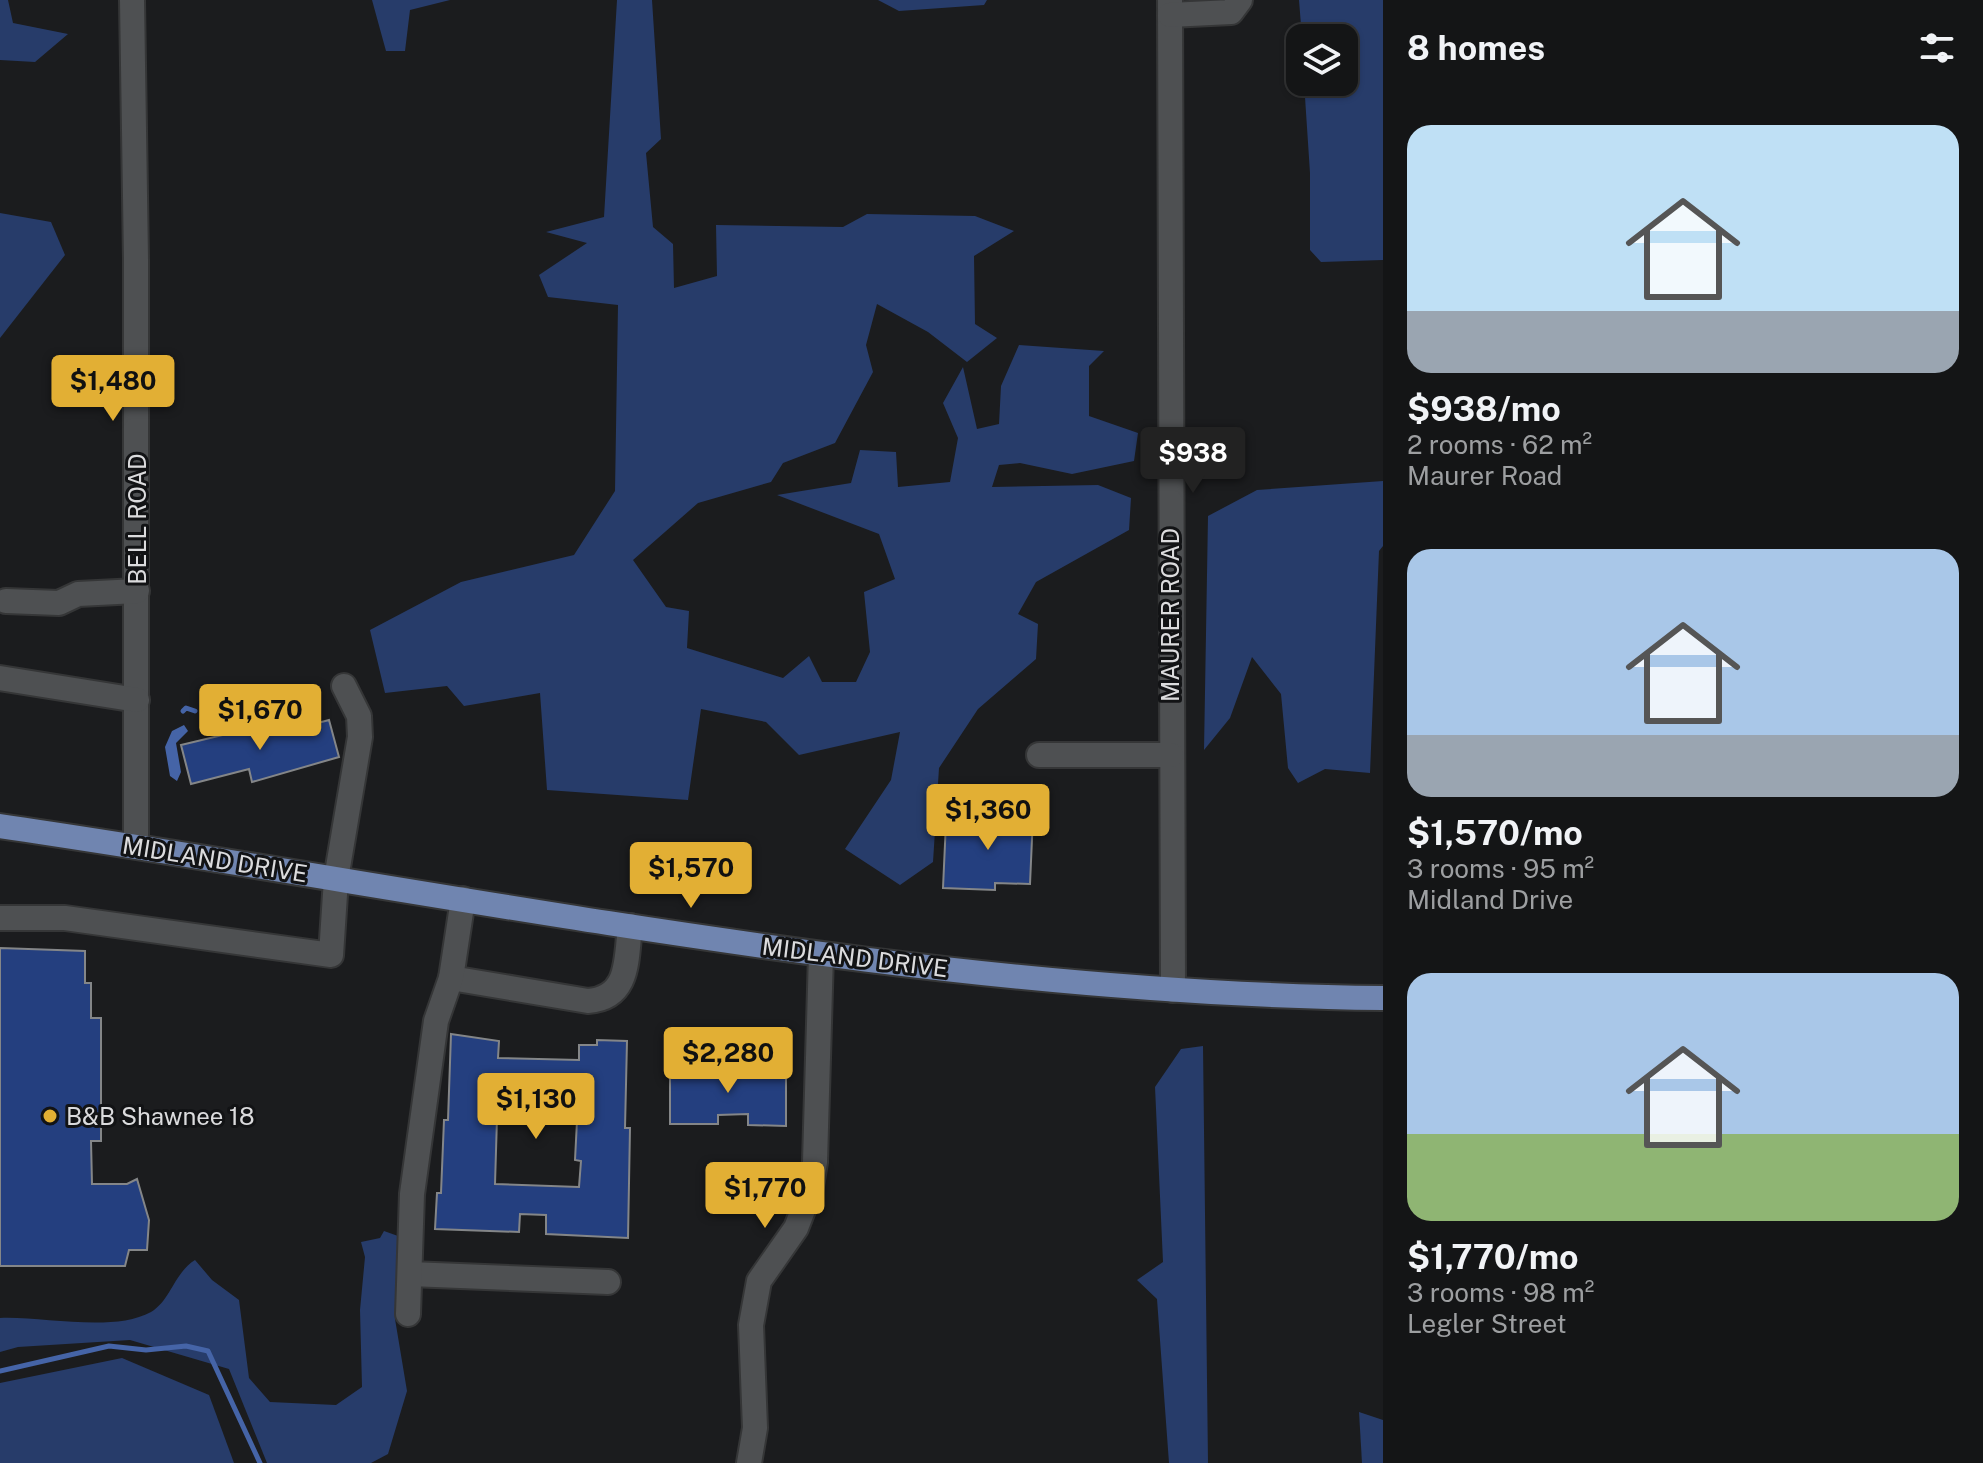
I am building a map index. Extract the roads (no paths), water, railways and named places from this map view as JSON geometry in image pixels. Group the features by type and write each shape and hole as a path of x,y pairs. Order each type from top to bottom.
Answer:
{"main road":[{"name":"MIDLAND DRIVE","path":"0,826 821,954 1032,979 1173,990 1383,998"}],"street":[{"name":"BELL ROAD","path":"132,0 136,846"},
{"path":"1170,7 1231,12 1240,0"},
{"name":"MAURER ROAD","path":"1170,7 1173,990"},
{"path":"6,601 59,603 78,594 137,591"},
{"path":"0,678 137,700"},
{"path":"0,918 65,918 331,955 336,879 360,737 359,716 344,686"},
{"path":"1039,755 1171,755"},
{"path":"408,1314 412,1194 436,1021 451,978 463,899"},
{"path":"451,978 588,1001 605,1000 617,990 624,972 630,926"},
{"path":"749,1463 755,1428 751,1325 759,1281 796,1228 810,1192 815,1162 821,954"},
{"path":"410,1274 608,1282"}],"waterway":[{"path":"183,711 186,708 195,711"},
{"path":"0,1371 109,1346 146,1350 186,1346 208,1351 260,1463"}],"place":[{"name":"B&B Shawnee 18","path":"50,1116"}]}
